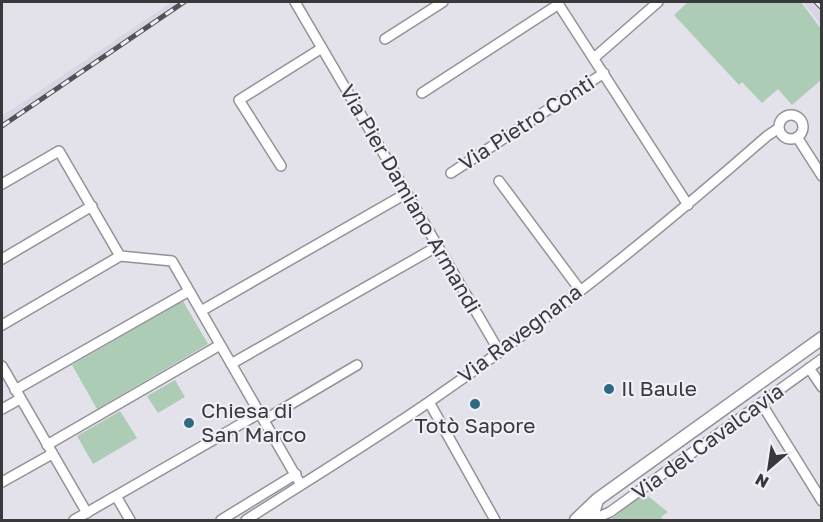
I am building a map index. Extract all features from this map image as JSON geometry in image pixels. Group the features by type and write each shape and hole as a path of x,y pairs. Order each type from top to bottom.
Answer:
{"main road":[{"name":"Via del Cavalcavia","path":"576,520 598,499 822,338"},
{"name":"Via del Cavalcavia","path":"591,520 598,499"}],"street":[{"name":"Via Pier Damiano Armandi","path":"295,2 498,351"},
{"path":"385,39 442,2"},
{"path":"594,58 658,2"},
{"path":"422,93 558,3 688,205"},
{"path":"281,166 239,100 322,48"},
{"name":"Via Pietro Conti","path":"451,174 604,73"},
{"name":"Via Ravegnana","path":"246,520 429,402 580,290 688,205 767,136 780,128 781,121 787,116 798,117 803,127 797,137"},
{"path":"780,128 786,138 797,137 822,176"},
{"path":"2,184 59,151 120,256"},
{"path":"499,181 580,290"},
{"path":"201,311 407,193"},
{"path":"2,258 92,206"},
{"path":"231,364 438,246"},
{"path":"2,325 120,256 171,261 301,485"},
{"path":"2,409 18,394 189,291"},
{"path":"2,482 50,449 220,345"},
{"name":"Via del Cavalcavia","path":"591,520 610,512 822,359"},
{"path":"74,520 357,365"},
{"path":"2,366 87,513"},
{"path":"809,368 822,387"},
{"path":"429,402 495,520"},
{"path":"761,403 822,501"},
{"path":"220,520 296,474"},
{"path":"116,496 130,520"}],"shaded area":[{"path":"172,2 190,2 2,128 2,116"},
{"path":"803,2 821,2 821,26 815,17"}],"green space":[{"path":"688,2 801,2 821,29 821,80 792,105 778,89 762,103 742,82 739,85 674,15"},
{"path":"183,301 208,344 97,409 72,365"},
{"path":"175,380 185,397 158,413 147,396"},
{"path":"120,411 137,438 93,464 77,436"},
{"path":"644,493 668,512 661,517 663,520 610,520"}],"railway":[{"path":"2,126 184,2"},
{"path":"816,2 822,8"}],"place":[{"name":"Il Baule","path":"609,389"},
{"name":"Totò Sapore","path":"475,404"},
{"name":"Chiesa di San Marco","path":"189,423"}]}
